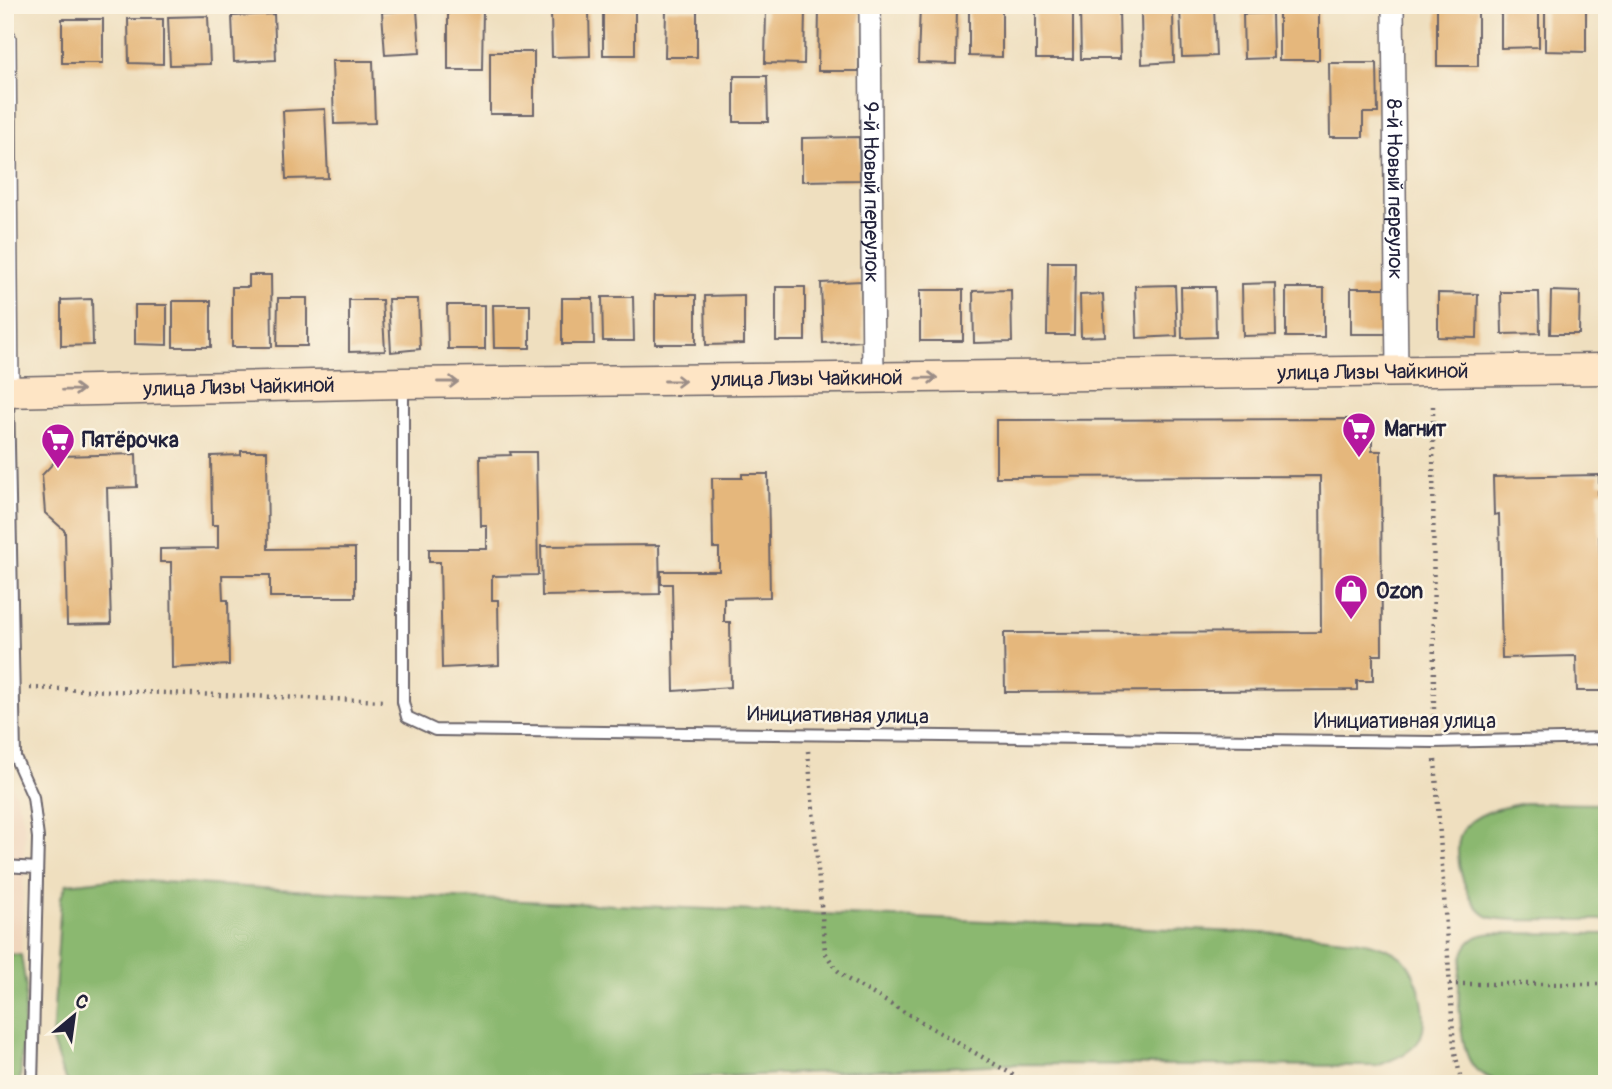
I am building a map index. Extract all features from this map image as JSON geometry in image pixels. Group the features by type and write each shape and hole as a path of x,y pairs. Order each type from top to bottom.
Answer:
{"main road":[{"name":"улица Лизы Чайкиной","path":"7,392 403,383 1607,369"}],"street":[{"name":"9-й Новый переулок","path":"870,5 873,379"},
{"name":"8-й Новый переулок","path":"1393,5 1396,372"},
{"path":"5,38 7,392"}],"lane":[{"path":"403,383 403,702"},
{"path":"7,392 13,688 10,757 33,797 38,838 32,1084"},
{"name":"Инициативная улица","path":"403,702 407,717 435,730 1434,742 1607,738"},
{"path":"5,866 37,868"}],"path":[{"path":"1433,406 1434,742 1454,1048 1462,1084"},
{"path":"13,688 403,702"},
{"path":"806,734 825,951 835,968 919,1023 1029,1084"},
{"path":"1450,984 1607,984"}],"shaded area":[{"path":"5,779 10,779 25,824 21,955 5,954"}],"green space":[{"path":"1524,803 1607,804 1607,920 1498,919 1481,912 1474,903 1459,866 1459,841 1462,832 1481,815"},
{"path":"112,879 361,894 1307,935 1368,943 1401,957 1418,985 1424,1022 1422,1033 1414,1047 1377,1066 1012,1064 551,1084 69,1084 52,1041 61,897 67,884"},
{"path":"1494,933 1607,934 1607,1082 1502,1081 1477,1071 1471,1063 1463,1039 1459,1005 1460,971 1462,957 1469,943 1478,936"},
{"path":"5,954 21,955 26,987 20,1084 5,1084"}],"building":[{"path":"920,5 957,5 956,64 918,63"},
{"path":"1501,5 1539,5 1539,47 1501,48"},
{"path":"1545,5 1586,5 1586,52 1545,51"},
{"path":"969,6 1002,6 1002,57 969,56"},
{"path":"448,7 483,8 482,70 448,70"},
{"path":"1214,7 1216,56 1182,57 1180,8"},
{"path":"635,8 635,55 603,55 603,9"},
{"path":"766,8 805,9 804,64 765,63"},
{"path":"819,8 860,8 859,71 818,71"},
{"path":"1080,8 1119,8 1120,59 1081,59"},
{"path":"1437,8 1478,8 1478,66 1437,66"},
{"path":"666,9 697,10 697,57 665,57"},
{"path":"1279,9 1319,9 1319,60 1279,60"},
{"path":"417,10 420,53 385,55 382,12"},
{"path":"1036,10 1073,10 1073,59 1036,59"},
{"path":"589,11 590,56 552,57 551,12"},
{"path":"1173,12 1174,62 1142,64 1141,13"},
{"path":"1272,13 1273,58 1244,59 1243,14"},
{"path":"274,14 276,60 234,62 232,16"},
{"path":"208,16 210,64 170,65 168,17"},
{"path":"62,19 103,19 103,63 62,63"},
{"path":"128,19 163,19 163,64 129,63"},
{"path":"490,52 534,52 534,114 490,114"},
{"path":"332,61 373,61 375,123 334,124"},
{"path":"1329,63 1377,63 1378,113 1363,113 1363,137 1330,137"},
{"path":"734,76 767,76 768,122 734,122"},
{"path":"325,109 328,178 286,179 283,111"},
{"path":"859,137 860,180 802,181 802,138"},
{"path":"1048,262 1075,262 1074,335 1047,335"},
{"path":"249,275 271,275 272,347 232,347 232,287 249,287"},
{"path":"861,281 863,341 823,343 821,283"},
{"path":"1275,283 1276,335 1243,336 1242,284"},
{"path":"1175,285 1177,336 1137,338 1135,286"},
{"path":"776,287 805,287 805,341 776,341"},
{"path":"1181,287 1215,287 1216,337 1182,338"},
{"path":"1286,288 1324,288 1324,337 1286,337"},
{"path":"1351,288 1387,288 1387,334 1351,334"},
{"path":"920,290 963,290 963,341 920,341"},
{"path":"1011,290 1012,342 974,343 973,291"},
{"path":"1551,291 1580,292 1579,334 1550,334"},
{"path":"1501,292 1539,292 1540,333 1502,334"},
{"path":"1438,293 1478,294 1477,338 1438,337"},
{"path":"1103,294 1105,336 1081,337 1080,295"},
{"path":"655,295 696,295 696,344 655,344"},
{"path":"744,295 744,344 706,345 705,296"},
{"path":"602,297 633,297 634,341 603,341"},
{"path":"278,298 307,298 307,346 277,346"},
{"path":"562,298 593,298 594,344 562,344"},
{"path":"92,299 93,345 61,346 61,300"},
{"path":"388,299 418,299 420,349 391,352"},
{"path":"349,300 382,300 385,351 349,352"},
{"path":"173,301 211,301 211,347 173,347"},
{"path":"135,305 167,305 167,345 135,344"},
{"path":"447,305 485,305 485,349 448,349"},
{"path":"493,305 530,305 530,348 494,348"},
{"path":"1353,419 1353,423 1372,423 1372,451 1381,451 1382,655 1373,655 1373,681 1357,681 1357,690 1005,692 1004,633 1321,632 1320,476 996,477 996,420"},
{"path":"241,451 267,451 268,549 355,548 355,597 270,597 270,575 222,575 223,600 228,600 229,665 172,668 171,562 160,562 160,549 218,548 218,525 212,525 211,456 241,455"},
{"path":"510,452 536,452 538,575 492,576 492,600 498,600 499,665 442,668 440,562 429,562 429,549 487,549 487,526 481,526 480,456 511,455"},
{"path":"136,454 137,487 107,488 111,624 67,625 65,531 45,513 42,475 60,456"},
{"path":"742,474 768,474 770,597 724,598 724,622 730,622 731,687 674,691 672,584 661,584 661,571 719,571 719,548 713,548 712,478 742,478"},
{"path":"1599,475 1599,483 1605,483 1605,491 1598,491 1601,595 1607,595 1607,691 1577,691 1576,656 1502,658 1499,514 1494,515 1493,477"},
{"path":"659,545 660,594 542,596 541,546"}],"place":[{"name":"Магнит","path":"1359,459"},
{"name":"Пятёрочка","path":"58,470"},
{"name":"Ozon","path":"1351,621"}]}
